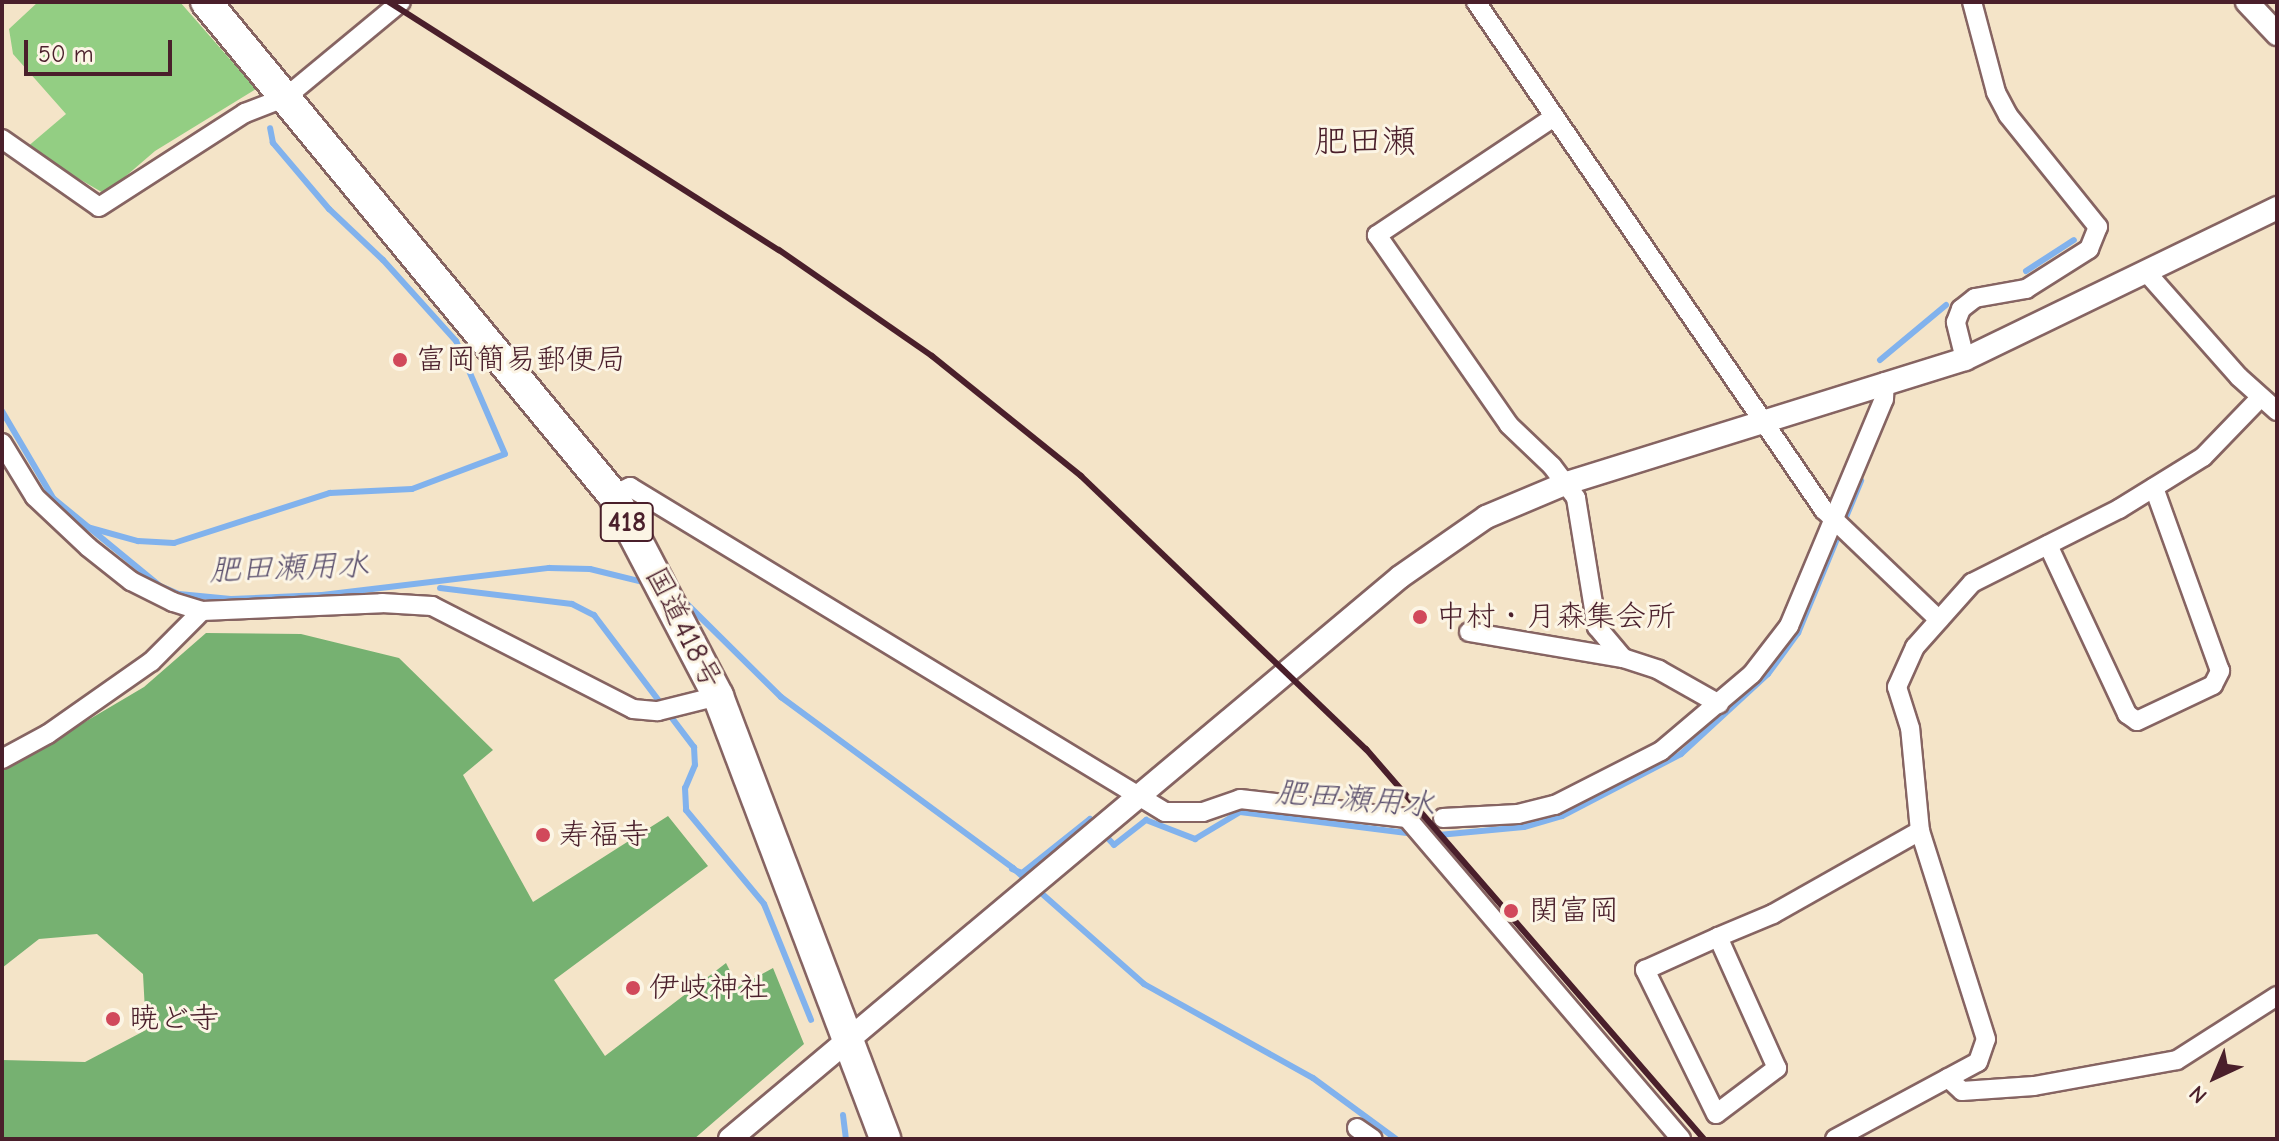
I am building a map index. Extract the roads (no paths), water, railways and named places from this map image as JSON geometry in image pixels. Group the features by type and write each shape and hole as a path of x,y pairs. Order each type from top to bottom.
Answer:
{"highway":[{"name":"国道418号","path":"206,2 613,495 718,696 846,1043 885,1139"}],"street":[{"path":"2,139 99,207 245,113 286,97 401,2"},
{"path":"1476,2 1833,521 1939,620"},
{"path":"1965,359 1956,322 1961,309 1975,298 2026,289 2089,249 2098,227 2008,115 1996,92 1972,2"},
{"path":"2247,2 2277,34"},
{"path":"1554,117 1377,235 1509,425 1567,483 1584,530 1597,627 1623,658"},
{"path":"730,1139 1437,549 1486,517 1567,483 1965,359 2277,208"},
{"path":"2147,273 2259,399 2277,411"},
{"path":"1443,818 1518,814 1555,805 1661,751 1752,674 1789,626 1884,399 1885,382"},
{"path":"1835,1139 1978,1062 1986,1039 1920,831 1910,728 1897,687 1915,647 1972,583 2154,488 2203,457 2259,399"},
{"path":"2,443 35,497 88,547 131,581 202,611 382,603 432,606 633,709 658,711 718,696"},
{"path":"613,495 630,487 821,607 1071,752 1140,799 1165,812 1203,812 1240,799 1407,818 1681,1139"},
{"path":"2048,545 2127,714 2137,721 2213,685 2220,671 2154,488"},
{"path":"2,759 48,734 151,662 202,611"},
{"path":"1469,632 1623,658 1659,670 1719,704"},
{"path":"1718,937 1777,1068 1716,1114 1645,970 1718,937 1773,914 1920,831"},
{"path":"1948,1078 1962,1091 2034,1086 2177,1060 2277,996"}],"waterway":[{"path":"87,527 138,541 174,543 330,493 412,489 505,454 456,341 383,260 329,209 273,143 270,128"},
{"name":"肥田瀬用水","path":"2026,271 2074,240"},
{"name":"肥田瀬用水","path":"1880,360 1946,305"},
{"name":"肥田瀬用水","path":"2,411 53,498 160,586 179,594 231,599 322,595 549,568 590,569 643,582"},
{"name":"肥田瀬用水","path":"1428,836 1524,827 1562,816 1681,754 1768,674 1798,633 1861,481"},
{"name":"肥田瀬用水","path":"440,588 572,604 594,615 694,747 695,765 685,788 686,810 764,904 811,1020"},
{"name":"肥田瀬用水","path":"686,603 781,697 1013,868 1144,984 1313,1078 1396,1139"},
{"name":"肥田瀬用水","path":"1103,833 1114,845 1146,820 1195,839 1240,812 1413,834"},
{"name":"肥田瀬用水","path":"1012,869 1022,873 1090,819 1095,824"},
{"name":"肥田瀬用水","path":"843,1115 846,1139"}],"railway":[{"path":"389,2 779,250 932,356 1081,476 1366,749 1704,1139"}],"place":[{"name":"富岡簡易郵便局","path":"400,360"},
{"name":"中村・月森集会所","path":"1420,617"},
{"name":"寿福寺","path":"543,835"},
{"name":"関富岡","path":"1511,911"},
{"name":"伊岐神社","path":"633,988"},
{"name":"暁ど寺","path":"113,1019"}],"district":[{"name":"肥田瀬","path":"1365,142"}]}
